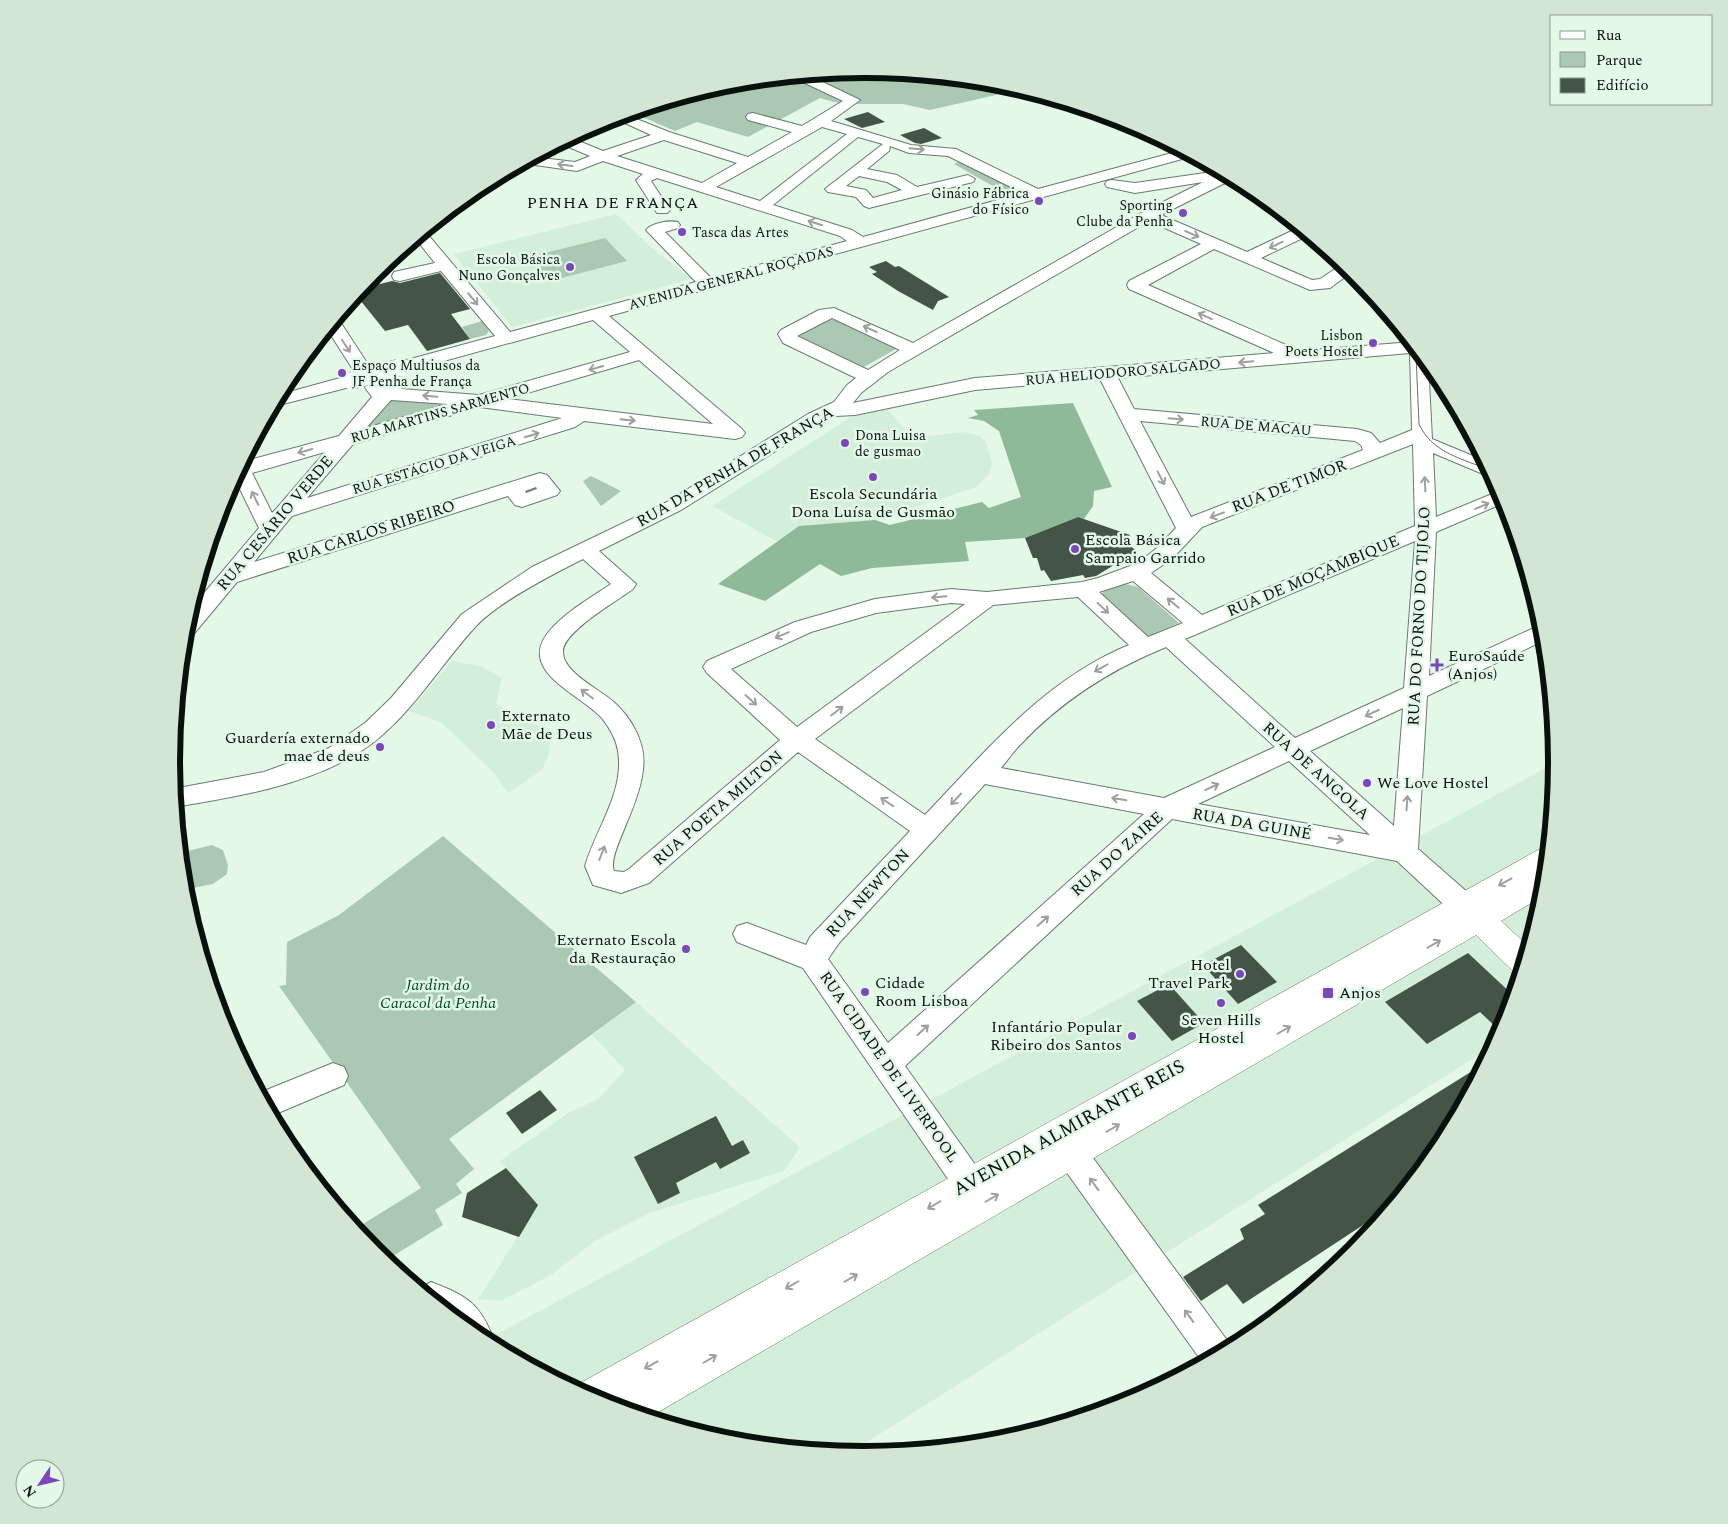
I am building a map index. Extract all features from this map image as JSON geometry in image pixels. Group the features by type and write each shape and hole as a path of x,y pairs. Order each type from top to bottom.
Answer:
{"main road":[{"name":"AVENIDA ALMIRANTE REIS","path":"631,1405 1064,1144 1471,913 1541,863"},
{"name":"AVENIDA ALMIRANTE REIS","path":"1471,913 1537,885"},
{"path":"1471,913 1519,958"},
{"name":"AVENIDA ALMIRANTE REIS","path":"600,1393 970,1184 1064,1144"}],"street":[{"path":"806,80 853,100 820,122 808,141"},
{"path":"753,117 832,152"},
{"path":"628,120 664,135 748,162"},
{"path":"820,122 892,142 909,149 951,152 1036,194"},
{"path":"536,161 577,167 602,156 664,135"},
{"path":"763,206 851,137"},
{"path":"706,187 787,141 808,141"},
{"path":"572,143 602,156 706,187 846,233 860,242"},
{"path":"884,148 833,189 869,204 905,230"},
{"name":"AVENIDA GENERAL ROÇADAS","path":"284,399 1180,155"},
{"path":"857,171 892,178 917,193"},
{"path":"656,172 643,180 662,210"},
{"path":"892,178 907,172"},
{"path":"1112,184 1135,188 1217,176"},
{"name":"RUA DA PENHA DE FRANÇA","path":"181,797 268,781 338,754 374,729 399,704 470,619 513,589 585,550 674,506 755,455 841,406 854,389 914,350 1148,215 1220,178"},
{"path":"869,204 968,180"},
{"path":"1148,215 1305,284 1316,286 1324,284 1341,271"},
{"path":"672,225 654,230 708,284"},
{"path":"1248,258 1299,234"},
{"path":"424,238 506,339"},
{"path":"1214,243 1136,285 1297,357"},
{"path":"400,276 445,265"},
{"path":"870,378 789,339 787,334 826,314 834,313 914,350"},
{"path":"596,314 733,432 755,455"},
{"path":"345,316 393,388 388,394"},
{"path":"335,328 377,393 480,401 580,415 733,432"},
{"name":"RUA HELIODORO SALGADO","path":"832,410 855,409 970,385 1297,357 1410,349"},
{"name":"RUA MARTINS SARMENTO","path":"247,467 642,354"},
{"name":"RUA DO FORNO DO TIJOLO","path":"1405,852 1426,529 1418,360"},
{"path":"1083,589 1145,647 1103,666 1063,692 1013,736 981,774 927,830 798,740 715,667 780,636 851,612 925,598 962,595 987,599 1083,589 1138,574 1166,552 1186,528 1106,373"},
{"name":"RUA CESÁRIO VERDE","path":"201,596 230,577 268,524 285,511 380,399 388,394"},
{"name":"RUA DE MACAU","path":"1128,414 1357,435 1368,440 1372,445 1373,454"},
{"name":"RUA ESTÁCIO DA VEIGA","path":"285,511 568,423 580,415"},
{"name":"RUA DE TIMOR","path":"1186,528 1392,446 1411,447 1423,443 1481,466"},
{"path":"243,476 268,524"},
{"name":"RUA CARLOS RIBEIRO","path":"230,577 512,488"},
{"name":"RUA DE MOÇAMBIQUE","path":"1145,647 1496,499"},
{"name":"RUA POETA MILTON","path":"585,550 625,584 561,633 552,645 551,658 557,670 607,709 623,731 631,757 628,785 598,866 599,873 610,882 626,883 639,876 798,740 987,599"},
{"path":"1138,574 1199,624"},
{"name":"RUA DO ZAIRE","path":"887,1063 1167,808 1536,636"},
{"name":"RUA DE ANGOLA","path":"1169,637 1471,913"},
{"name":"RUA DA GUINÉ","path":"981,774 1405,852"},
{"name":"RUA NEWTON","path":"814,960 820,945 927,830"},
{"name":"RUA CIDADE DE LIVERPOOL","path":"747,934 814,960 970,1184"},
{"path":"270,1103 333,1076"},
{"path":"1064,1144 1214,1350"},
{"path":"451,1308 466,1319"}],"shaded area":[{"name":"Escola Básica Nuno Gonçalves","path":"616,214 653,249 692,279 512,327 454,254"},
{"path":"1073,403 1112,487 1094,491 1093,506 1084,519 1078,517 1025,538 965,542 969,561 872,568 841,576 820,564 765,601 718,584 799,526 875,520 890,525 982,502 989,508 1021,497 999,431 984,421 968,418 978,415 974,410"},
{"name":"Escola Secundária Dona Luísa de Gusmão","path":"887,409 910,435 919,437 964,432 980,436 986,442 992,463 990,474 974,488 875,520 799,526 778,542 712,506 851,417"},
{"name":"Externato Mãe de Deus","path":"452,661 480,666 502,678 496,704 544,729 547,733 550,744 549,754 542,770 508,793 495,774 441,722 409,711"},
{"path":"1549,766 1543,851 1535,896 1512,982 1484,1052 861,1446 775,1441 687,1423 644,1410 561,1376 493,1336"},
{"path":"636,1002 800,1147 784,1171 650,1213 595,1241 551,1275 501,1301 478,1299 538,1205 500,1161 568,1113 598,1099 625,1070 592,1035"}],"green space":[{"path":"819,79 909,79 953,83 1006,93 930,110 903,104 841,104 820,98 748,137 697,122 675,131 640,116 687,101 730,91 775,83"},
{"path":"962,160 1012,186 1015,190 1005,193 954,164"},
{"path":"605,238 627,261 550,281 529,257"},
{"path":"829,319 844,322 844,324 896,349 864,367 799,336"},
{"path":"482,321 489,331 486,335 470,339 462,327"},
{"path":"387,400 441,403 443,405 369,427"},
{"path":"591,476 621,491 601,506 583,481"},
{"path":"1126,584 1138,587 1179,623 1149,636 1141,633 1101,596 1104,591"},
{"name":"Jardim do Caracol da Penha","path":"443,836 636,1002 449,1139 474,1169 456,1184 462,1193 435,1210 443,1225 392,1257 361,1225 421,1188 279,986 286,985 287,942 339,915"},
{"path":"212,845 223,850 228,865 227,874 213,884 192,888 185,852"}],"building":[{"path":"868,112 885,122 862,128 844,119"},
{"path":"924,128 942,138 921,144 900,135"},
{"path":"886,261 895,267 899,266 949,297 938,301 933,310 898,291 872,274 877,272 869,267"},
{"path":"440,273 470,309 451,314 470,339 427,351 408,325 385,331 360,300 364,300 362,297 373,286 392,281 400,283"},
{"name":"Escola Básica Sampaio Garrido","path":"1078,517 1130,535 1124,542 1137,551 1096,576 1085,578 1083,575 1051,581 1044,570 1041,571 1037,558 1033,558 1025,538"},
{"name":"Hotel Travel Park","path":"1241,945 1277,982 1238,1004 1203,965"},
{"path":"1468,953 1509,991 1495,1026 1480,1012 1427,1044 1385,1002"},
{"path":"1169,984 1204,1023 1172,1041 1137,1001"},
{"path":"1476,1069 1433,1142 1407,1179 1375,1217 1243,1304 1227,1284 1201,1301 1183,1277 1244,1239 1240,1229 1265,1214 1258,1205"},
{"path":"540,1090 557,1110 522,1134 506,1113"},
{"path":"716,1116 732,1146 743,1140 750,1153 720,1169 716,1162 676,1183 680,1193 658,1204 634,1157"},
{"path":"506,1168 538,1205 519,1237 462,1217 467,1193"}],"tram line":[{"path":"1416,358 1419,424 1425,434 1432,442 1449,454 1481,467"}],"place":[{"name":"Ginásio Fábrica do Físico","path":"1039,201"},
{"name":"Sporting Clube da Penha","path":"1183,213"},
{"name":"Tasca das Artes","path":"682,232"},
{"name":"Escola Básica Nuno Gonçalves","path":"570,267"},
{"name":"Lisbon Poets Hostel","path":"1373,343"},
{"name":"Espaço Multiusos da JF Penha de França","path":"342,373"},
{"name":"Dona Luisa de gusmao","path":"845,443"},
{"name":"Escola Secundária Dona Luísa de Gusmão","path":"873,477"},
{"name":"Escola Básica Sampaio Garrido","path":"1075,549"},
{"name":"EuroSaúde (Anjos)","path":"1437,665"},
{"name":"Externato Mãe de Deus","path":"491,725"},
{"name":"Guardería externado mae de deus","path":"380,747"},
{"name":"We Love Hostel","path":"1367,783"},
{"name":"Externato Escola da Restauração","path":"686,949"},
{"name":"Hotel Travel Park","path":"1240,974"},
{"name":"Cidade Room Lisboa","path":"865,992"},
{"name":"Anjos","path":"1328,993"},
{"name":"Seven Hills Hostel","path":"1221,1003"},
{"name":"Infantário Popular Ribeiro dos Santos","path":"1132,1036"}],"district":[{"name":"PENHA DE FRANÇA","path":"613,203"}]}
